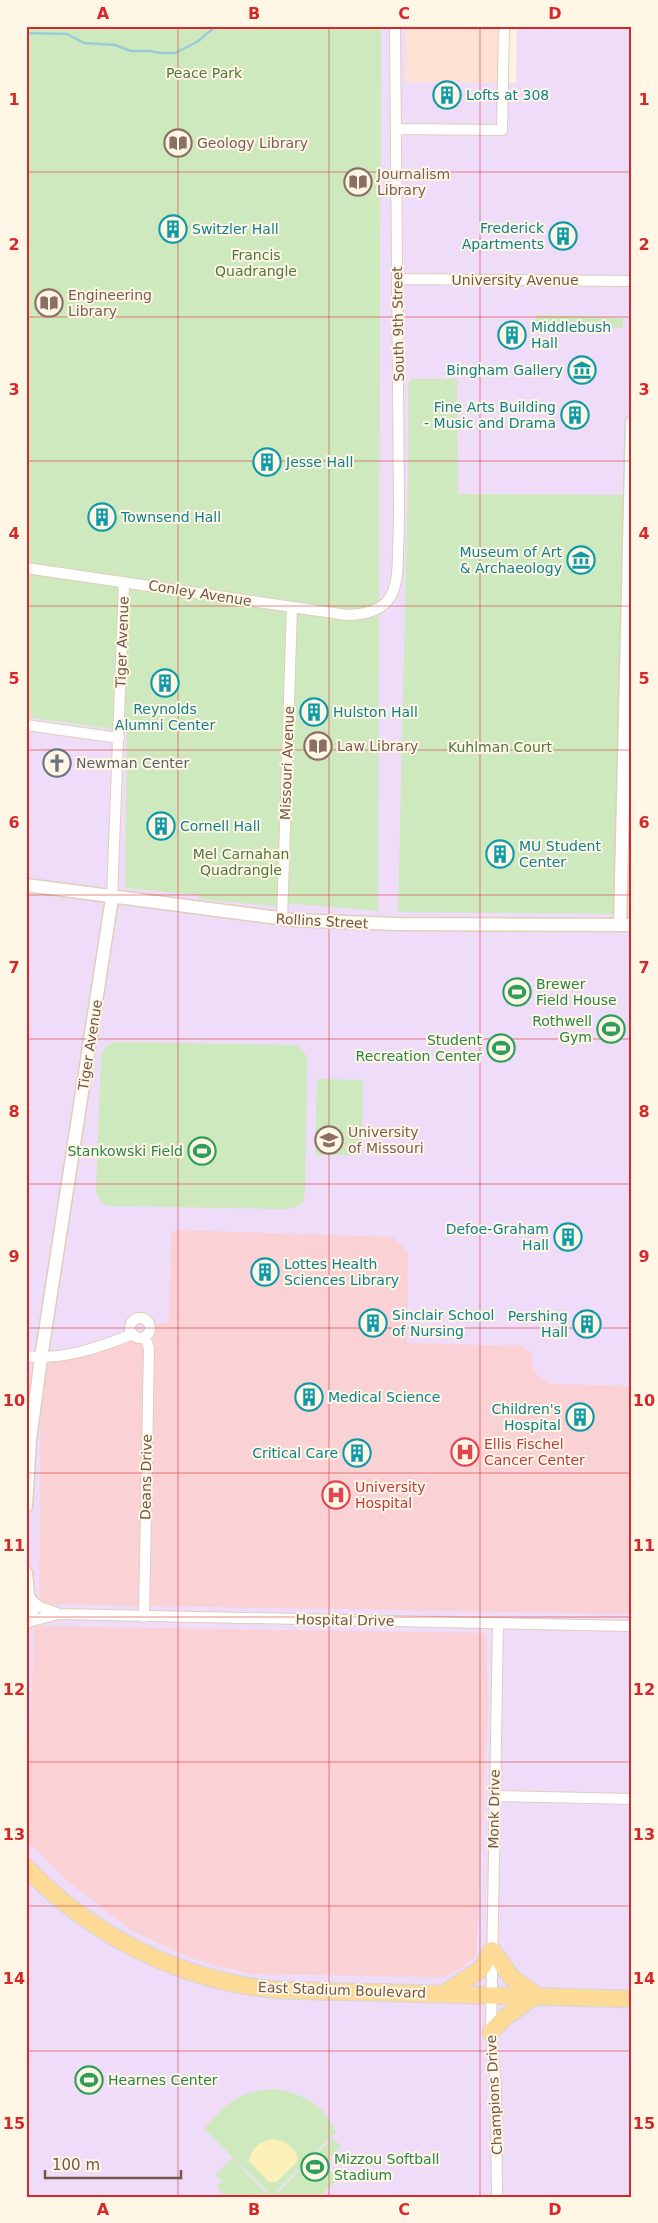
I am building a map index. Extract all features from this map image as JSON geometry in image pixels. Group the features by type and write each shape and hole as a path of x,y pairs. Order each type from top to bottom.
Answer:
{"main road":[{"name":"East Stadium Boulevard","path":"26,1867 48,1888 104,1930 139,1950 182,1969 216,1980 260,1988 632,1999"},
{"path":"445,1993 481,1969 492,1950 512,1978 536,1995 504,2018 491,2032"}],"street":[{"name":"South 9th Street","path":"373,612 386,603 395,590 398,577 398,279 395,26"},
{"path":"396,129 502,130 504,26"},
{"name":"University Avenue","path":"398,279 632,281"},
{"path":"626,925 632,422"},
{"name":"Conley Avenue","path":"26,568 347,616 373,612"},
{"name":"Tiger Avenue","path":"26,1506 30,1440 41,1358 112,898 124,582"},
{"name":"Missouri Avenue","path":"282,920 292,607"},
{"path":"26,725 119,738"},
{"name":"Rollins Street","path":"26,885 282,920 387,924 626,925"},
{"path":"143,1318 148,1322 150,1328 145,1337 139,1338 130,1329 132,1323 137,1319 143,1318"},
{"path":"26,1356 41,1358 98,1348 133,1334"},
{"name":"Deans Drive","path":"144,1617 149,1348 145,1337"},
{"path":"26,1573 31,1615 27,1622"},
{"name":"Hospital Drive","path":"28,1596 40,1607 58,1614"},
{"name":"Hospital Drive","path":"27,1622 58,1614 632,1626"},
{"name":"Monk Drive","path":"491,1994 498,1623"},
{"path":"495,1796 632,1800"},
{"name":"Champions Drive","path":"491,1994 491,2032 496,2087 497,2197"}],"shaded area":[{"name":"University of Missouri","path":"26,26 406,26 405,82 516,83 517,26 632,26 632,2197 26,2197"},
{"path":"395,26 504,26 502,130 396,129"},
{"name":"University Hospital","path":"176,1230 393,1237 408,1253 407,1343 524,1346 531,1353 533,1368 537,1375 552,1384 632,1386 632,1614 39,1604 41,1358 133,1334 169,1321 171,1233"},
{"path":"34,1626 486,1633 488,1707 476,1956 460,1969 442,1977 253,1974 219,1967 189,1957 133,1931 67,1881 26,1839 26,1774 30,1757"}],"green space":[{"path":"26,26 381,26 378,911 283,903 282,907 199,899 199,895 125,888 127,731 26,717"},
{"path":"536,315 623,318 623,328 536,325"},
{"name":"Kuhlman Court","path":"411,379 457,379 458,494 632,495 632,914 398,912 408,479 408,385"},
{"name":"Stankowski Field","path":"115,1042 295,1045 302,1050 307,1061 305,1194 302,1204 290,1209 109,1206 101,1203 96,1191 101,1056 104,1048"},
{"path":"317,1079 363,1080 362,1155 315,1155"},
{"path":"275,2089 295,2094 312,2102 325,2114 336,2132 274,2193 279,2191 332,2138 340,2145 340,2148 324,2164 337,2178 336,2181 320,2197 226,2197 217,2187 222,2180 215,2175 232,2158 266,2193 269,2193 204,2129 227,2105 242,2096 262,2090"}],"sand":[{"path":"273,2139 290,2145 298,2161 276,2182 269,2182 249,2161 252,2152 257,2146 264,2141"}],"waterway":[{"path":"26,33 67,34 84,43 115,45 131,51 175,53 197,42 216,26"}],"place":[{"name":"Lofts at 308","path":"447,95"},
{"name":"Geology Library","path":"178,143"},
{"name":"Journalism Library","path":"358,182"},
{"name":"Switzler Hall","path":"173,229"},
{"name":"Frederick Apartments","path":"563,236"},
{"name":"Engineering Library","path":"49,303"},
{"name":"Middlebush Hall","path":"512,335"},
{"name":"Bingham Gallery","path":"582,370"},
{"name":"Fine Arts Building - Music and Drama","path":"575,415"},
{"name":"Jesse Hall","path":"267,462"},
{"name":"Townsend Hall","path":"102,517"},
{"name":"Museum of Art & Archaeology","path":"581,560"},
{"name":"Reynolds Alumni Center","path":"165,683"},
{"name":"Hulston Hall","path":"314,712"},
{"name":"Law Library","path":"318,746"},
{"name":"Newman Center","path":"57,763"},
{"name":"Cornell Hall","path":"161,826"},
{"name":"MU Student Center","path":"500,854"},
{"name":"Brewer Field House","path":"517,992"},
{"name":"Rothwell Gym","path":"611,1029"},
{"name":"Student Recreation Center","path":"501,1048"},
{"name":"University of Missouri","path":"329,1140"},
{"name":"Stankowski Field","path":"202,1151"},
{"name":"Defoe-Graham Hall","path":"568,1237"},
{"name":"Lottes Health Sciences Library","path":"265,1272"},
{"name":"Sinclair School of Nursing","path":"373,1323"},
{"name":"Pershing Hall","path":"587,1324"},
{"name":"Medical Science","path":"309,1397"},
{"name":"Children's Hospital","path":"580,1417"},
{"name":"Ellis Fischel Cancer Center","path":"465,1452"},
{"name":"Critical Care","path":"357,1453"},
{"name":"University Hospital","path":"336,1495"},
{"name":"Hearnes Center","path":"89,2080"},
{"name":"Mizzou Softball Stadium","path":"315,2167"}],"park label":[{"name":"Peace Park","path":"204,73"},
{"name":"Francis Quadrangle","path":"256,264"},
{"name":"Mel Carnahan Quadrangle","path":"241,862"}]}
